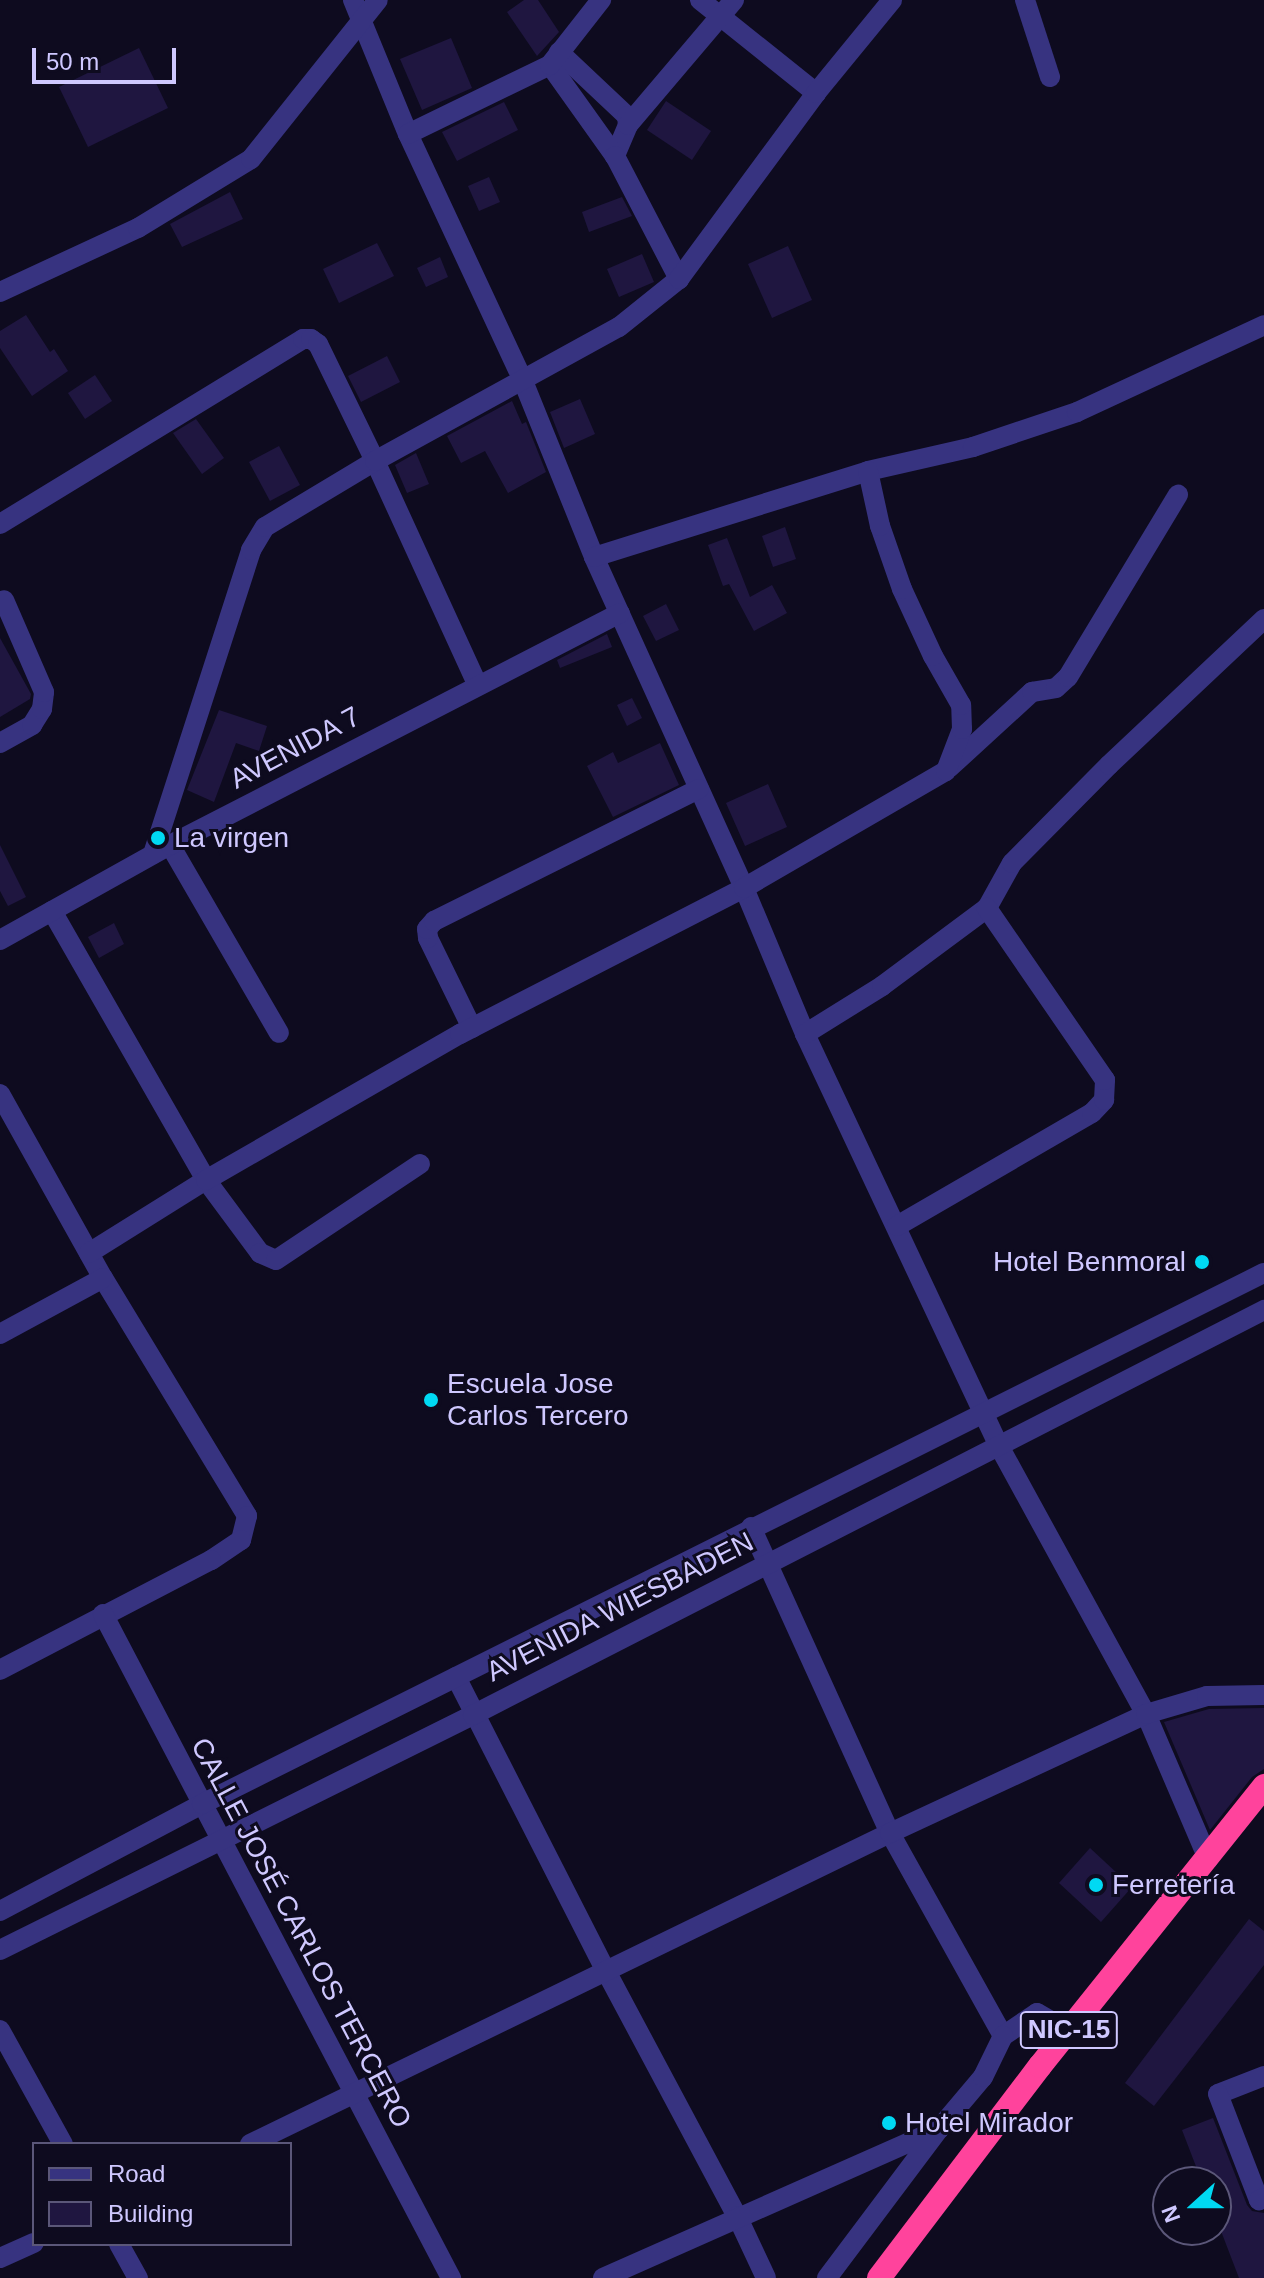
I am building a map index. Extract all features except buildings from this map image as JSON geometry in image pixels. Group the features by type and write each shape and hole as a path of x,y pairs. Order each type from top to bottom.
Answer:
{"highway":[{"name":"NIC-15","path":"889,2274 1068,2031 1264,1786"}],"street":[{"path":"353,0 408,134 523,381 594,557 744,888 805,1034 999,1446 1146,1714 1208,1859"},
{"path":"0,292 138,228 251,159 378,0"},
{"path":"408,134 554,59 601,0"},
{"path":"700,0 816,93"},
{"path":"615,156 628,125 734,0"},
{"path":"279,1033 162,849 251,550 273,522 375,461 619,327 679,279 816,93 892,0"},
{"path":"1032,2 1050,77"},
{"path":"554,59 627,116 628,125"},
{"path":"554,59 615,156 679,279"},
{"path":"594,557 868,471 973,447 1077,412 1264,325"},
{"path":"0,524 303,339 311,339 318,344 375,461 477,684"},
{"path":"868,471 880,526 902,589 933,656 961,705 962,729 946,771"},
{"path":"89,1253 206,1180 472,1028 744,888 946,771 1032,692 1056,688 1068,677 1178,495"},
{"path":"0,743 32,725 42,709 44,692 1,598"},
{"name":"AVENIDA 7","path":"0,940 162,849 620,613"},
{"path":"805,1034 882,986 987,908 1012,863 1109,765 1264,619"},
{"path":"472,1028 428,938 427,929 434,921 699,789"},
{"path":"897,1226 1092,1113 1104,1100 1105,1080 987,908"},
{"path":"52,911 206,1180 260,1253 276,1260 420,1164"},
{"path":"0,1094 103,1278 247,1516 241,1540 221,1554 0,1670"},
{"name":"AVENIDA WIESBADEN","path":"0,1911 202,1804 1264,1273"},
{"path":"0,1334 103,1278"},
{"name":"AVENIDA WIESBADEN","path":"0,1950 473,1715 1264,1310"},
{"path":"751,1527 890,1833 1003,2036"},
{"name":"CALLE JOSÉ CARLOS TERCERO","path":"103,1614 451,2278"},
{"path":"456,1677 606,1971 737,2216 766,2278"},
{"path":"254,2142 890,1833 1146,1714 1207,1696 1264,1695"},
{"path":"827,2278 939,2129 983,2077 1003,2036 1037,2013 1068,2031"},
{"path":"0,2030 62,2142"},
{"path":"1264,2076 1218,2094 1259,2200 1264,2198"},
{"path":"603,2278 939,2129"},
{"path":"0,2258 32,2244"},
{"path":"120,2246 138,2278"}],"place":[{"name":"La virgen","path":"158,838"},
{"name":"Hotel Benmoral","path":"1202,1262"},
{"name":"Escuela Jose Carlos Tercero","path":"431,1400"},
{"name":"Ferretería","path":"1096,1885"},
{"name":"Hotel Mirador","path":"889,2123"}]}
